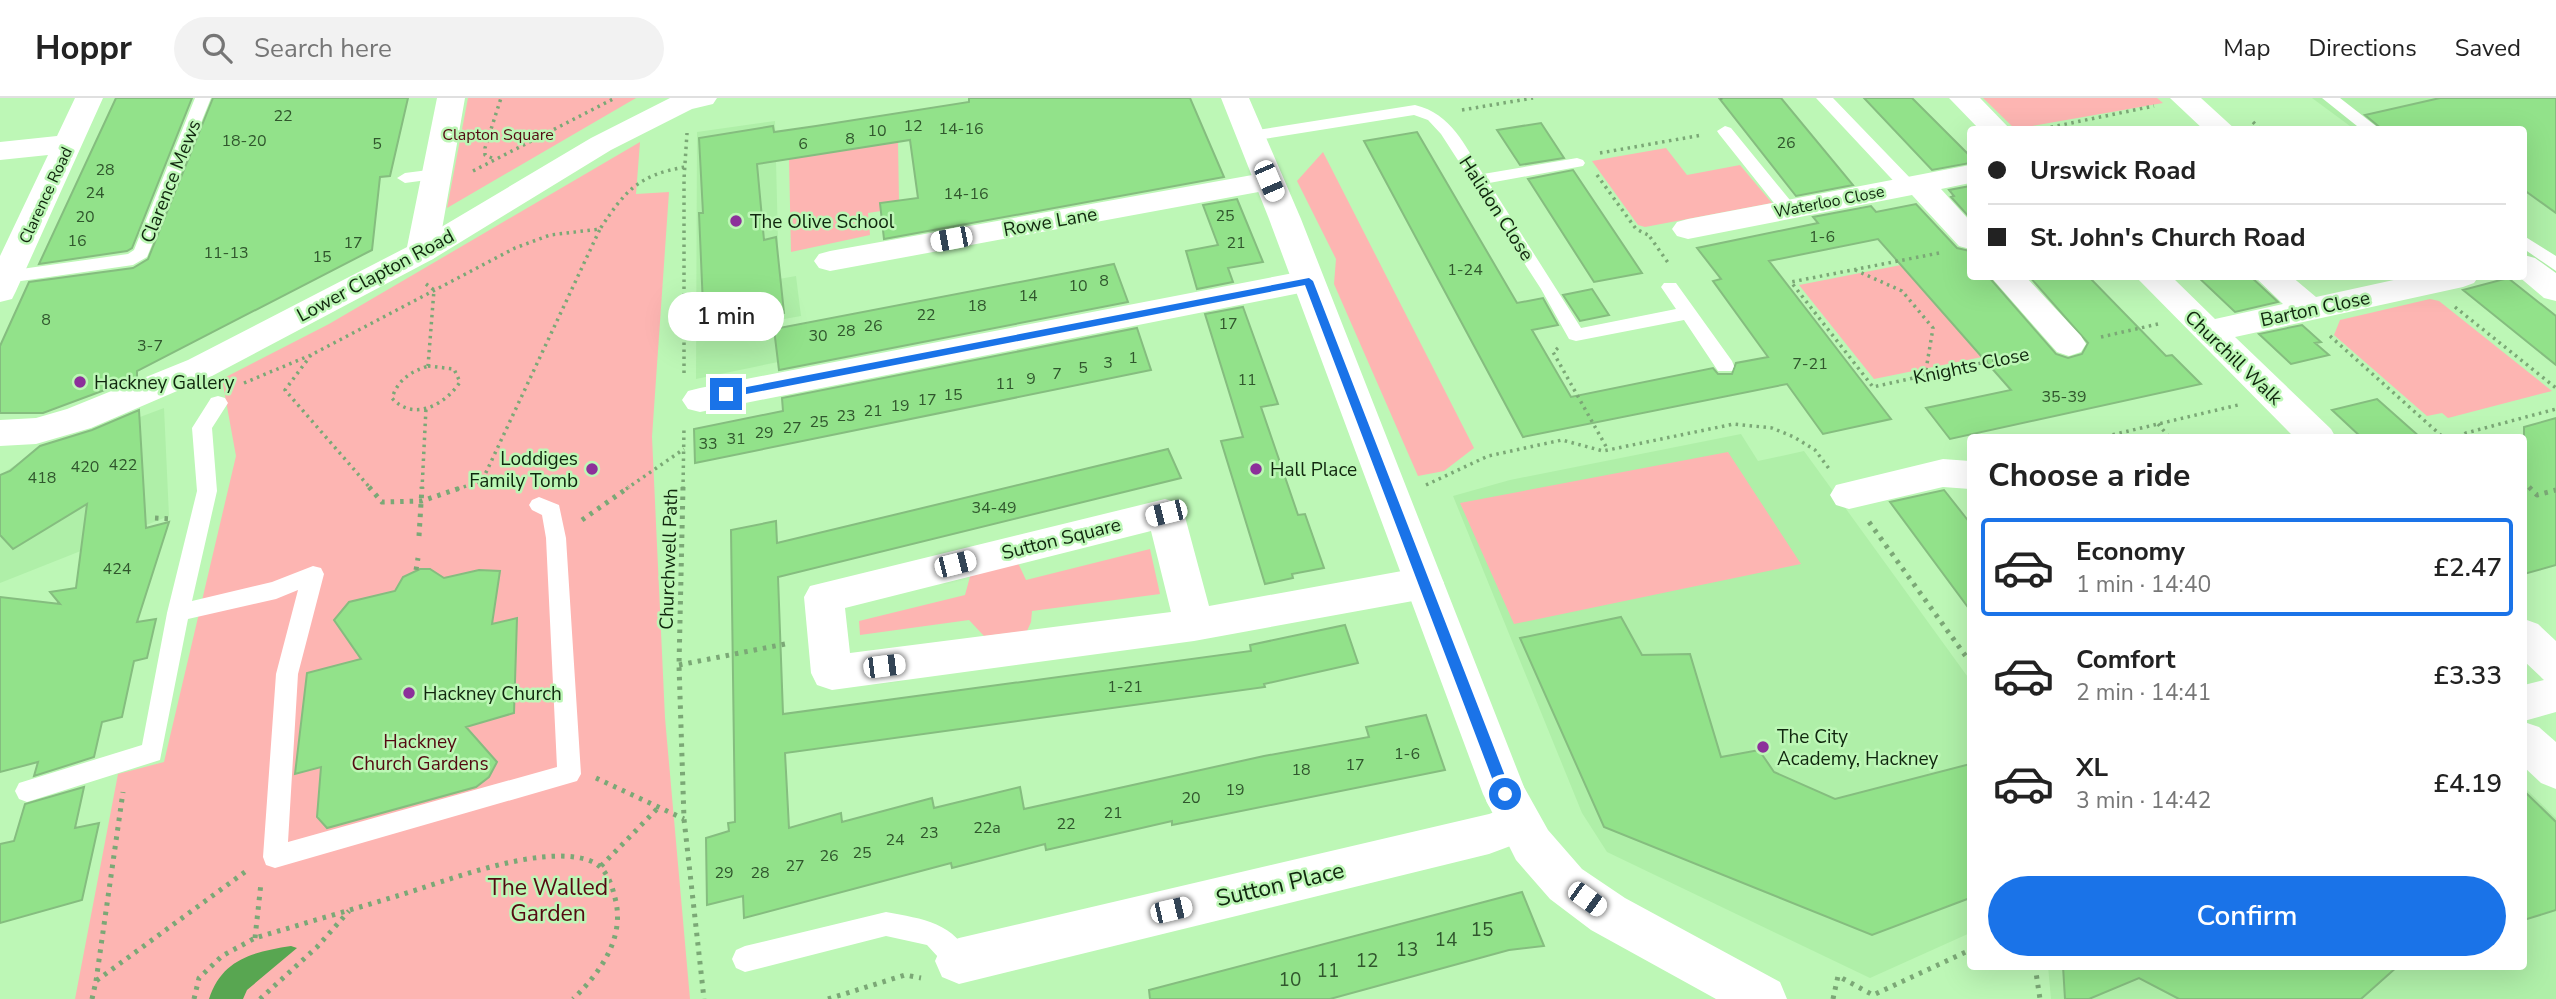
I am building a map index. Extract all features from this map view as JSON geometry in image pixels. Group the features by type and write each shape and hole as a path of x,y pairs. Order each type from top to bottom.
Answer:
{"main road":[{"name":"Clarence Road","path":"2,282 89,98"},
{"path":"422,252 451,98"},
{"name":"Lower Clapton Road","path":"36,431 78,419 189,373 422,252 601,144 682,103 703,98"},
{"path":"1235,98 1309,281 1505,794 1519,823 1548,865 1566,884 1608,914 1763,999"},
{"path":"1964,98 1993,126"},
{"path":"2185,99 2217,126"},
{"path":"0,151 68,144"},
{"name":"Waterloo Close","path":"1688,229 1967,175"},
{"name":"Rowe Lane","path":"830,261 1269,181"},
{"path":"1914,185 1958,245"},
{"path":"2527,267 2556,290"},
{"path":"2010,280 2069,344"},
{"name":"Churchill Walk","path":"2155,280 2314,434"},
{"path":"2274,280 2305,310"},
{"name":"Barton Close","path":"2207,332 2447,280"},
{"path":"689,397 1309,281"},
{"path":"0,433 36,431"},
{"path":"0,452 36,431"},
{"path":"1849,495 1943,473 1967,475"},
{"name":"Sutton Square","path":"1194,625 1166,513 824,597 832,673 1194,625 1424,583"},
{"path":"2527,639 2556,667"},
{"path":"2527,702 2556,694"},
{"path":"2527,743 2556,769"},
{"name":"Sutton Place","path":"940,969 1489,834 1519,823"}],"lane":[{"name":"Clarence Mews","path":"2,282 133,259 141,253 203,98"},
{"path":"1824,98 1914,185"},
{"path":"2330,98 2368,126"},
{"name":"Halidon Close","path":"1251,136 1415,104 1440,122 1549,288 1576,335"},
{"path":"1725,131 1788,209"},
{"path":"1479,180 1577,163"},
{"path":"405,178 436,174"},
{"path":"2527,243 2556,265"},
{"path":"1670,286 1725,366"},
{"path":"1576,335 1689,313"},
{"path":"27,791 152,752 178,613 207,491 202,428 218,403"},
{"path":"178,613 276,590 313,573 287,674 269,859 569,774 556,538 552,511 539,505"},
{"path":"745,959 886,924 934,934 940,969"}],"path":[{"path":"502,98 485,148 485,155 488,157 503,156 516,150 615,98"},
{"path":"1453,111 1533,98"},
{"path":"2056,126 2185,99"},
{"name":"Churchwell Path","path":"686,126 689,397 679,665 684,819 704,999"},
{"path":"1596,154 1706,134"},
{"path":"311,355 285,390 382,502 422,501 482,481 600,229 628,188 660,170 685,167"},
{"path":"1595,173 1636,229 1650,236"},
{"path":"236,386 311,355 515,248 550,234 600,229"},
{"path":"1855,270 1958,245"},
{"path":"1855,270 1902,291 1933,328 1924,376"},
{"name":"Knights Close","path":"1855,270 1791,282 1874,387 1883,388 1924,376 2150,326"},
{"path":"2427,285 2556,387"},
{"path":"428,366 434,290"},
{"path":"2305,310 2440,434"},
{"path":"1576,335 1553,352 1608,450"},
{"path":"428,366 454,369 460,382 448,398 426,408 402,408 392,398 395,387 401,380 428,366"},
{"path":"2116,434 2242,404"},
{"path":"419,536 426,408"},
{"path":"2466,433 2556,409"},
{"path":"1415,487 1434,483 1488,456 1562,440 1603,451 1734,424 1772,428 1815,450 1967,658"},
{"path":"2158,424 2167,434"},
{"path":"556,538 685,449"},
{"path":"2527,486 2537,495 2556,490"},
{"path":"155,518 169,519"},
{"path":"416,570 418,558"},
{"path":"679,665 828,635"},
{"path":"92,999 128,758"},
{"path":"569,774 586,773 684,819"},
{"path":"600,866 659,807"},
{"path":"194,999 199,978 222,956 255,938 509,863 557,857 587,859 600,866 609,877 618,911 612,946 590,984 573,999"},
{"path":"255,938 269,859"},
{"path":"96,981 269,859"},
{"path":"260,999 317,947 350,909"},
{"path":"1833,999 1838,976 1873,995 1967,951"},
{"path":"828,999 905,975 940,969"},
{"path":"2036,970 2040,999"}],"shaded area":[{"path":"2312,98 2556,98 2556,281 2527,258 2527,126 2350,126"},
{"name":"The Olive School","path":"775,121 779,279 796,276 801,316 773,321 778,362 696,379 697,132"},
{"path":"164,408 169,516 0,583 0,475 20,462"},
{"name":"The City Academy, Hackney","path":"1741,434 1758,461 1804,451 1967,676 1967,934 1870,978 1607,852 1582,813 1453,496 1510,480"},
{"path":"2527,790 2556,818 2556,999 2051,999 2048,970 2527,970"},
{"path":"291,946 297,948 247,990 243,999 209,999 215,985 231,966 264,951"}],"green space":[{"name":"Clapton Square","path":"468,98 636,98 447,208"},
{"path":"1983,98 2157,98 2163,103 2032,126 2012,126"},
{"name":"Hackney Church Gardens","path":"640,142 636,194 669,192 652,437 665,718 690,999 75,999 118,774 164,762 236,456 222,379 329,324"},
{"path":"898,142 899,201 880,203 881,211 868,213 870,235 791,252 789,159"},
{"path":"1666,148 1687,175 1740,165 1772,203 1645,227 1638,225 1592,161"},
{"path":"1323,152 1474,448 1444,471 1418,476 1334,284 1336,259 1297,181"},
{"path":"1901,265 1982,357 1874,379 1799,285"},
{"path":"2430,299 2439,301 2552,391 2448,418 2442,413 2427,416 2334,335 2340,320"},
{"path":"1728,452 1801,564 1514,624 1460,503"},
{"path":"1150,549 1160,594 1032,611 1027,631 984,636 969,620 860,635 859,621 965,595 971,573 1018,563 1026,580"}],"building":[{"path":"116,98 192,98 132,248 127,251 39,264"},
{"path":"213,98 408,98 390,176 380,177 372,250 137,371 137,378 43,413 0,413 0,346 29,282 133,268 148,259"},
{"path":"969,98 1190,98 1224,177 884,239 880,203 918,198 910,140 757,164 764,240 776,237 784,313 741,321 739,300 703,306 699,213 703,213 699,138 773,126 774,132 816,126 969,102"},
{"path":"1719,98 1781,98 1853,185 1796,196"},
{"path":"1864,98 1912,98 1967,153 1967,164 1932,170"},
{"path":"2440,98 2556,98 2556,213 2527,192 2527,126 2378,126 2365,115"},
{"path":"1541,123 1564,158 1520,165 1497,130"},
{"path":"1417,132 1517,303 1543,298 1558,325 1532,330 1571,397 1713,368 1718,374 1732,374 1736,363 1768,357 1713,281 1721,279 1697,248 1818,223 1813,217 1871,206 1876,212 1916,204 1957,248 1967,250 1967,280 1991,280 2056,354 2068,358 2082,354 2088,343 2033,280 2092,280 2166,356 2172,355 2201,384 1950,439 1926,408 2011,390 1878,239 1769,261 1891,419 1823,434 1787,384 1523,437 1364,141"},
{"path":"1573,170 1642,273 1594,282 1528,179"},
{"path":"1967,187 1967,215 1951,197 1954,196 1949,190"},
{"path":"1237,199 1263,262 1228,268 1233,282 1197,289 1186,251 1218,245 1203,205"},
{"path":"1114,264 1128,302 779,370 774,329"},
{"path":"2201,280 2254,280 2278,302 2235,312"},
{"path":"2511,280 2556,316 2556,365 2463,290"},
{"path":"1592,289 1609,315 1580,321 1563,295"},
{"path":"1243,307 1278,404 1261,407 1298,515 1305,514 1324,568 1292,574 1293,578 1265,584 1221,441 1243,437 1205,314"},
{"path":"2302,325 2321,342 2315,343 2329,355 2291,364 2259,334"},
{"path":"1137,328 1151,370 695,463 694,429 783,411 782,398"},
{"path":"2377,399 2416,434 2358,434 2332,410"},
{"path":"139,410 146,528 169,522 137,622 156,619 147,658 134,661 122,717 102,722 94,757 34,776 38,762 0,772 0,597 60,604 50,592 76,588 87,504 13,549 0,535 0,475 10,471 40,446 92,430"},
{"path":"2556,418 2556,565 2527,573 2527,434 2524,434 2524,427"},
{"path":"1168,449 1181,478 778,577 783,714 1251,651 1250,645 1345,625 1358,663 1264,684 1265,687 785,753 789,828 841,813 842,822 932,798 934,808 1020,787 1024,809 1264,756 1369,737 1366,727 1426,715 1445,770 1172,825 1172,821 1046,850 1045,844 952,868 951,863 744,918 743,896 707,905 706,838 729,831 728,823 735,822 731,530 776,521 777,543"},
{"path":"1944,490 1967,519 1967,606 1890,502"},
{"name":"Hackney Church","path":"420,569 430,569 444,578 479,570 500,571 492,624 517,618 514,713 466,727 497,762 489,777 476,787 327,828 317,817 321,767 295,774 307,673 361,659 334,620 349,602 395,591 403,577"},
{"path":"1621,617 1642,655 1690,654 1721,757 1759,750 1774,772 1835,799 1967,765 1967,899 1872,935 1604,827 1520,638"},
{"path":"84,787 75,828 99,823 82,900 0,923 0,844 14,841 25,804"},
{"path":"2527,794 2556,822 2556,910 2527,919"},
{"path":"1522,892 1544,946 1509,950 1330,999 1150,999 1149,990"},
{"path":"2063,970 2394,970 2361,999 2179,999 2139,978 2089,999 2065,999"}],"place":[{"name":"The Olive School","path":"736,221"},
{"name":"Hackney Gallery","path":"80,382"},
{"name":"Loddiges Family Tomb","path":"592,469"},
{"name":"Hall Place","path":"1256,469"},
{"name":"Hackney Church","path":"409,693"},
{"name":"The City Academy, Hackney","path":"1763,747"}],"route":[{"path":"726,394 1309,281 1505,794"}],"park label":[{"name":"The Walled Garden","path":"548,900"}]}
